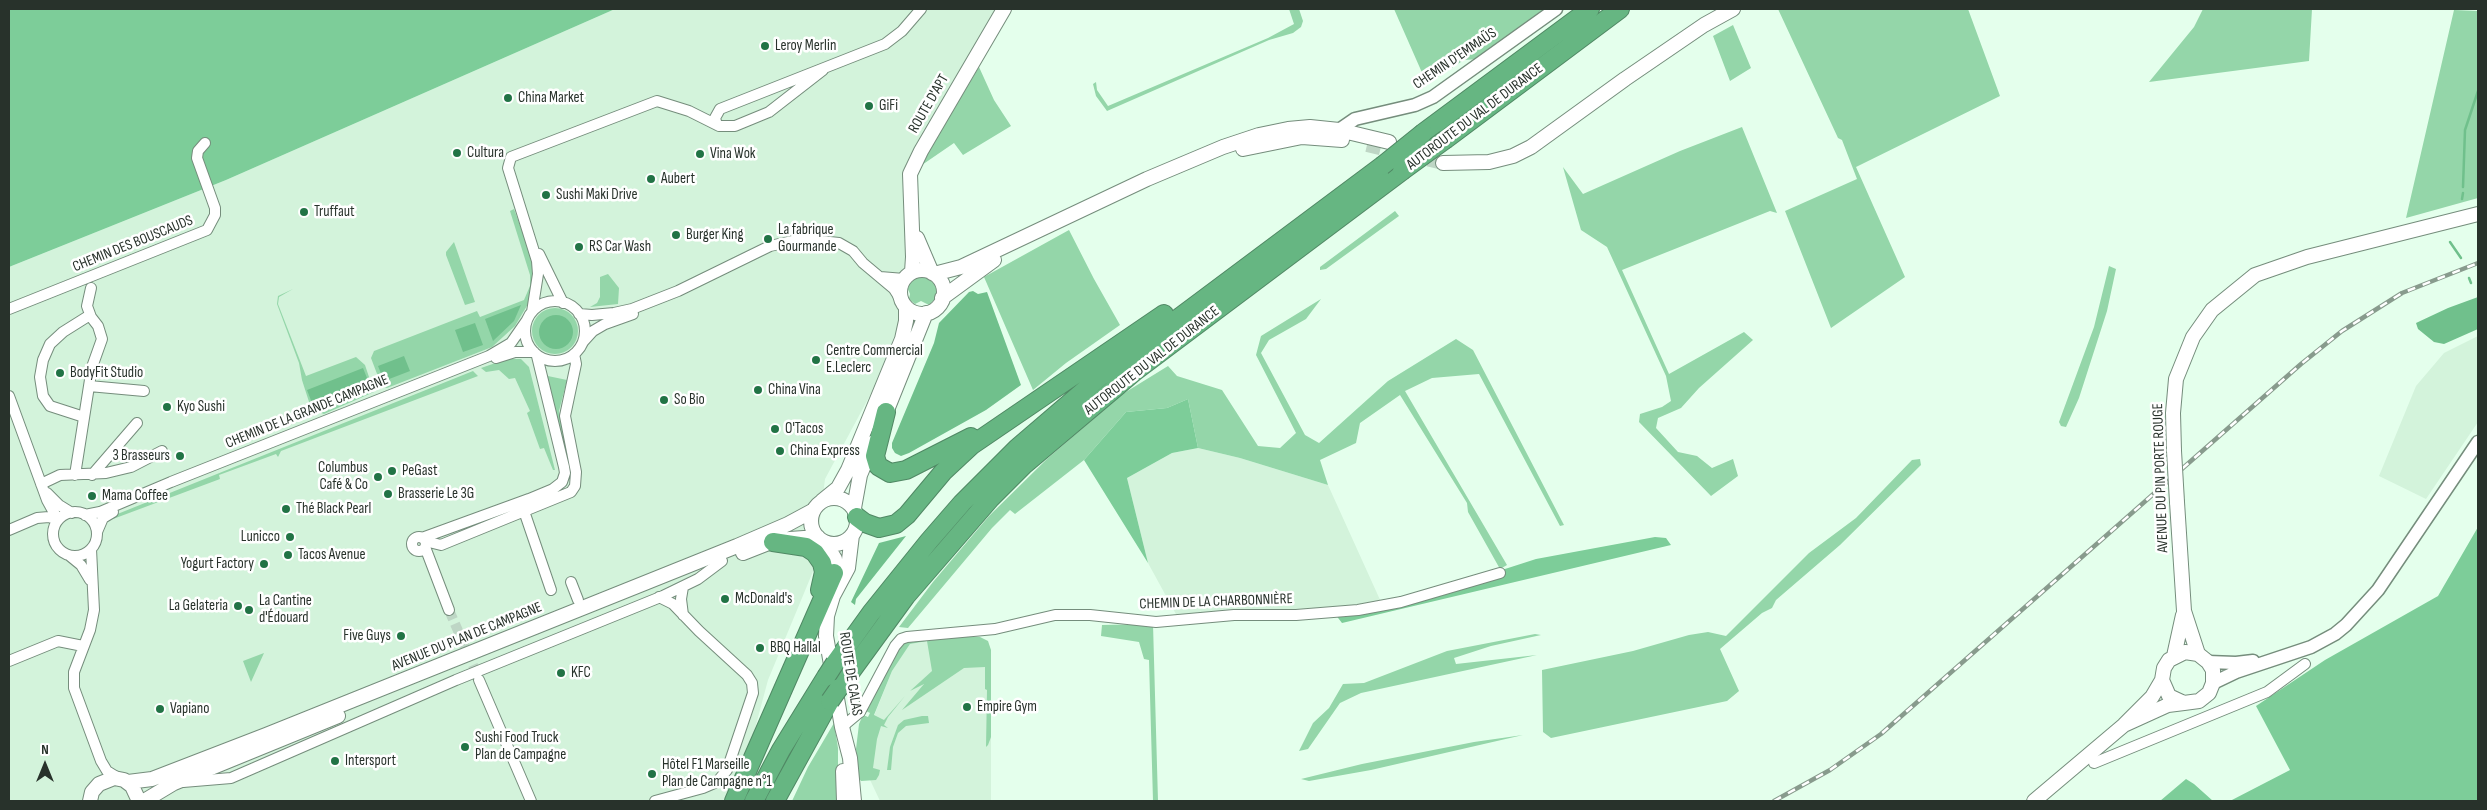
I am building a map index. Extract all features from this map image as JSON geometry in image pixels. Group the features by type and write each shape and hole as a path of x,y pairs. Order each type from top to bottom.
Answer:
{"highway":[{"name":"AUTOROUTE DU VAL DE DURANCE","path":"775,801 835,695 871,613 929,540 1016,448 1101,376 1590,9"},
{"name":"AUTOROUTE DU VAL DE DURANCE","path":"754,801 781,750 835,695 906,596 990,499 1048,443 1134,372 1620,9"},
{"path":"855,513 865,523 879,528 896,524 908,515 939,476 962,454 1376,170"},
{"path":"886,412 876,449 876,462 885,471 895,473 914,466 980,433 1050,392"},
{"path":"773,542 806,547 822,563 824,576 816,612"},
{"path":"734,801 834,573"},
{"path":"786,801 835,695"}],"main road":[{"name":"ROUTE D'APT","path":"908,276 912,223 909,181 913,166 1004,9"},
{"path":"1445,160 1478,157 1506,151 1530,141 1591,104 1696,30 1733,9"},
{"path":"933,273 961,267 1147,179 1223,147 1259,135 1301,128 1339,130 1363,140"},
{"path":"1147,179 1230,152 1277,141 1310,137 1389,142"},
{"name":"AVENUE DU PIN PORTE ROUGE","path":"2174,656 2184,611 2173,413 2176,379 2193,337 2212,310 2255,275 2307,257 2478,214"},
{"name":"ROUTE D'APT","path":"912,223 921,251 933,273"},
{"path":"904,303 912,311 926,313 936,308 942,298 979,269 1037,232"},
{"path":"926,313 860,476 855,513 857,527 844,542 835,544 822,540 812,529 811,519 818,505 838,488 848,470 903,335 904,303 900,292 908,276 926,270 933,273 942,285 942,298"},
{"path":"818,505 830,498 839,498 847,502 855,513"},
{"name":"AVENUE DU PLAN DE CAMPAGNE","path":"91,797 103,781 152,779 266,735 737,546 788,524 818,505"},
{"name":"ROUTE DE CALAS","path":"852,535 848,568 833,596 827,616 826,642 835,695 850,758 854,801"},
{"name":"AVENUE DU PLAN DE CAMPAGNE","path":"144,801 174,783 722,561 786,538 822,540"},
{"name":"ROUTE DE CALAS","path":"822,540 835,559 833,596"},
{"name":"AVENUE DU PIN PORTE ROUGE","path":"2184,611 2203,658"},
{"path":"2034,801 2124,726 2152,697 2162,680 2164,668 2174,656 2185,652 2203,658 2213,670 2213,683 2209,693 2191,702 2168,705 2124,726"},
{"path":"2162,680 2169,696 2191,702"},
{"name":"ROUTE DE CALAS","path":"835,695 844,801"},
{"path":"124,780 136,790 139,801"}],"street":[{"path":"689,111 708,112 720,109 885,44 902,32 921,9"},
{"name":"CHEMIN D'EMMAÜS","path":"1393,110 1415,105 1432,97 1556,9"},
{"path":"424,547 553,489 562,482 565,473 535,354 525,337 538,274 528,230 508,168 509,160 514,155 654,102 689,111 724,127 735,126 772,108 823,70"},
{"path":"760,93 771,98 772,108"},
{"path":"717,124 716,118 720,109"},
{"path":"1339,130 1356,119 1393,110"},
{"path":"1363,140 1373,119 1393,110"},
{"name":"CHEMIN DES BOUSCAUDS","path":"9,309 207,230 215,215 215,208 197,158 198,152 205,143"},
{"path":"528,230 563,303 579,314 583,323 582,342"},
{"path":"579,314 605,314 632,309 678,291 770,246 802,239 839,243 853,251 862,263"},
{"path":"535,354 552,361 560,361 574,354 593,331 605,324 682,296 743,264 790,246 817,245 836,249 862,263 894,289 904,303"},
{"path":"878,276 908,276"},
{"path":"75,475 89,386 94,361 102,337 87,306 91,288"},
{"path":"529,316 546,303 563,303"},
{"path":"84,417 50,406 42,393 40,377 43,360 53,340 90,315"},
{"name":"CHEMIN DE LA GRANDE CAMPAGNE","path":"85,515 100,512 489,356 511,343 529,316"},
{"name":"CHEMIN DE LA GRANDE CAMPAGNE","path":"97,532 105,516 146,497 491,360 515,352 535,354"},
{"path":"424,547 441,545 565,496 575,486 576,467 565,416 576,364 574,354"},
{"path":"89,386 144,391"},
{"path":"9,396 47,500 58,520 53,535"},
{"path":"92,475 137,423"},
{"path":"2213,683 2236,672 2310,647 2335,634 2361,610 2378,590 2478,442"},
{"path":"42,486 60,475 92,475 131,467 162,451"},
{"path":"42,486 52,500 72,513 85,515 91,520 97,532 91,549 94,616 74,672 74,688 94,747 98,769 91,797"},
{"path":"33,520 44,504 42,486"},
{"path":"524,511 551,590"},
{"path":"9,530 33,520 47,517 58,520 72,513"},
{"path":"33,520 53,535 60,550 81,565 92,586"},
{"path":"424,547 449,610"},
{"path":"70,556 81,555 91,549"},
{"path":"174,783 230,778 456,680 683,587 722,561"},
{"name":"CHEMIN DE LA CHARBONNIÈRE","path":"835,695 860,712 895,646 901,639 996,629 1055,615 1090,615 1156,622 1234,615 1296,615 1358,610 1401,602 1500,573"},
{"path":"571,582 578,600"},
{"path":"683,587 681,599 683,616"},
{"path":"655,801 703,788 717,782 727,770 752,693 752,683 747,675 683,616 673,604 659,597"},
{"path":"9,661 61,640 83,646"},
{"path":"2203,658 2236,663 2283,657"},
{"path":"2094,763 2206,719 2267,692 2305,664"},
{"path":"479,680 528,798"},
{"path":"2191,702 2206,719"},
{"path":"94,747 107,771 124,780"}],"shaded area":[{"path":"9,9 615,9 226,180 9,267"},
{"path":"615,9 999,9 913,158 903,185 908,265 901,318 875,386 825,479 814,569 768,680 753,736 724,801 9,801 9,267 226,180"},
{"path":"1289,9 1299,9 1303,21 1301,27 1293,33 1269,40 1107,111 1096,96 1093,84 1096,82 1097,90 1108,106 1268,38 1294,24"},
{"path":"1394,9 1552,9 1479,59 1464,60 1427,84"},
{"path":"1778,9 1968,9 2000,96 1856,167 1905,277 1831,328 1785,211 1857,179 1842,140 1838,138"},
{"path":"2203,9 2312,9 2309,61 2149,82 2194,27"},
{"path":"2454,10 2478,11 2478,198 2406,218"},
{"path":"1733,25 1751,68 1730,81 1713,36"},
{"path":"979,67 994,100 1011,126 963,155 954,143 919,167"},
{"path":"1742,127 1777,213 1770,211 1622,270 1669,374 1744,332 1753,340 1699,388 1681,408 1658,418 1656,428 1678,452 1697,456 1712,468 1733,459 1738,476 1711,496 1639,422 1640,414 1662,407 1671,401 1666,376 1607,247 1581,230 1563,167 1583,194 1680,151"},
{"path":"514,209 532,258 534,278 528,304 515,326 492,347 387,388 382,387 371,358 374,351 477,311 480,317 524,300 530,286 530,275 510,211"},
{"path":"1395,211 1399,216 1326,269 1320,270 1320,267"},
{"path":"1069,230 1120,325 1066,363 1033,390 984,277"},
{"path":"454,242 475,302 465,305 446,255 446,252"},
{"path":"2109,266 2116,269 2107,311 2079,398 2066,427 2061,426 2059,422 2094,327"},
{"path":"608,274 619,288 618,304 590,307 597,303 600,297 600,277"},
{"path":"918,275 928,276 937,285 937,297 929,305 921,301 915,304 909,299 910,294 907,287 913,278"},
{"path":"293,289 279,297 278,304 306,376 356,357 365,365 374,392 324,414 316,411 310,405 299,363 277,304 278,296"},
{"path":"973,291 978,294 987,292 1021,385 986,410 901,456 895,453 892,443 934,343 939,323 969,292"},
{"path":"2478,297 2478,329 2444,344 2434,342 2418,329 2416,323"},
{"path":"1321,299 1306,319 1269,340 1261,353 1305,435 1319,443 1388,381 1456,339 1473,350 1564,525 1560,526 1479,374 1432,378 1405,391 1507,565 1500,569 1468,512 1467,503 1400,395 1360,423 1356,443 1320,460 1328,485 1240,458 1198,448 1188,399 1167,408 1126,412 1084,460 1015,514 1010,510 992,528 908,628 899,627 933,582 989,516 1048,458 1121,395 1168,366 1177,376 1222,390 1258,446 1280,448 1296,433 1256,355 1261,336"},
{"path":"521,305 514,321 493,341 485,319"},
{"path":"560,308 572,314 577,322 577,340 572,348 564,353 550,354 538,348 533,340 532,326 538,314 546,309"},
{"path":"556,315 568,320 573,332 568,344 556,349 544,344 539,332 544,320"},
{"path":"475,323 483,345 463,352 455,330"},
{"path":"2478,336 2478,422 2426,499 2379,476 2416,386 2444,353"},
{"path":"404,356 410,371 384,381 378,366"},
{"path":"507,359 521,359 529,367 555,470 553,470 544,448 540,449 527,413 530,411 515,378 509,379 499,370 486,372 481,368"},
{"path":"363,368 371,388 322,407 312,403 307,390"},
{"path":"473,371 478,376 281,451 278,457 276,454 219,475 220,479 113,519 115,515"},
{"path":"543,375 567,380 559,411 564,441 561,442"},
{"path":"1188,399 1198,448 1172,453 1127,478 1148,563 1084,460 1126,412 1167,408"},
{"path":"1198,448 1240,458 1328,485 1381,602 1296,610 1268,609 1177,616 1148,563 1127,478 1172,453"},
{"path":"1920,459 1921,465 1840,545 1776,600 1772,608 1762,613 1720,649 1739,691 1727,701 1551,738 1543,732 1542,670 1633,651 1689,635 1708,632 1726,636 1809,553 1856,518 1912,460"},
{"path":"2478,527 2478,801 2230,801 2290,770 2256,706 2325,660 2438,596"},
{"path":"906,536 856,599 855,605 851,602 879,543"},
{"path":"1655,537 1666,538 1671,545 1342,623 1335,614 1384,608 1536,559"},
{"path":"1153,624 1158,801 1153,801 1149,660 1144,659 1139,642 1101,636 1102,625"},
{"path":"1535,634 1541,635 1491,646 1454,658 1456,664 1537,655 1361,693 1340,703 1308,749 1299,751 1313,723 1329,708 1343,684 1364,683 1447,651"},
{"path":"980,637 988,641 991,650 991,737 988,745 986,747 987,690 985,689 985,667 964,668 902,710 924,684 910,691 932,671 927,641 910,644 892,671 874,715 884,720 905,696 888,717 884,725 888,728 881,726 873,768 880,770 879,775 876,780 861,781 858,777 856,749 859,724 863,715 868,717 870,713 864,710 895,653 903,644 915,638"},
{"path":"927,641 991,661 991,801 880,801 864,767 874,716 892,671 910,644"},
{"path":"264,653 251,682 243,661"},
{"path":"928,716 929,723 906,726 898,733 893,747 891,770 887,770 890,747 898,725 904,720"},
{"path":"834,723 838,748 838,801 792,801 808,767"},
{"path":"1523,735 1371,770 1309,781 1301,779 1362,764 1474,742"},
{"path":"2186,779 2194,784 2213,801 2160,801"}],"waterway":[{"path":"2463,187 2465,130 2478,91"},
{"path":"2462,199 2463,193"},
{"path":"2450,242 2461,258"},
{"path":"2469,278 2471,283"}],"tunnel":[{"path":"1367,145 1443,163"},
{"path":"449,610 479,679"}],"railway":[{"path":"1774,801 1830,770 1881,734 2301,364 2342,331 2402,293 2478,263"}],"place":[{"name":"Leroy Merlin","path":"765,46"},
{"name":"China Market","path":"508,98"},
{"name":"GiFi","path":"869,106"},
{"name":"Cultura","path":"457,153"},
{"name":"Vina Wok","path":"700,154"},
{"name":"Aubert","path":"651,179"},
{"name":"Sushi Maki Drive","path":"546,195"},
{"name":"Truffaut","path":"304,212"},
{"name":"Burger King","path":"676,235"},
{"name":"La fabrique Gourmande","path":"768,239"},
{"name":"RS Car Wash","path":"579,247"},
{"name":"Centre Commercial E.Leclerc","path":"816,360"},
{"name":"BodyFit Studio","path":"60,373"},
{"name":"China Vina","path":"758,390"},
{"name":"So Bio","path":"664,400"},
{"name":"Kyo Sushi","path":"167,407"},
{"name":"O'Tacos","path":"775,429"},
{"name":"China Express","path":"780,451"},
{"name":"3 Brasseurs","path":"180,456"},
{"name":"PeGast","path":"392,471"},
{"name":"Columbus Café & Co","path":"378,477"},
{"name":"Brasserie Le 3G","path":"388,494"},
{"name":"Mama Coffee","path":"92,496"},
{"name":"Thé Black Pearl","path":"286,509"},
{"name":"Lunicco","path":"290,537"},
{"name":"Tacos Avenue","path":"288,555"},
{"name":"Yogurt Factory","path":"264,564"},
{"name":"McDonald's","path":"725,599"},
{"name":"La Gelateria","path":"238,606"},
{"name":"La Cantine d'Édouard","path":"249,610"},
{"name":"Five Guys","path":"401,636"},
{"name":"BBQ Hallal","path":"760,648"},
{"name":"KFC","path":"561,673"},
{"name":"Empire Gym","path":"967,707"},
{"name":"Vapiano","path":"160,709"},
{"name":"Sushi Food Truck Plan de Campagne","path":"465,747"},
{"name":"Intersport","path":"335,761"},
{"name":"Hôtel F1 Marseille Plan de Campagne n°1","path":"652,774"}]}
